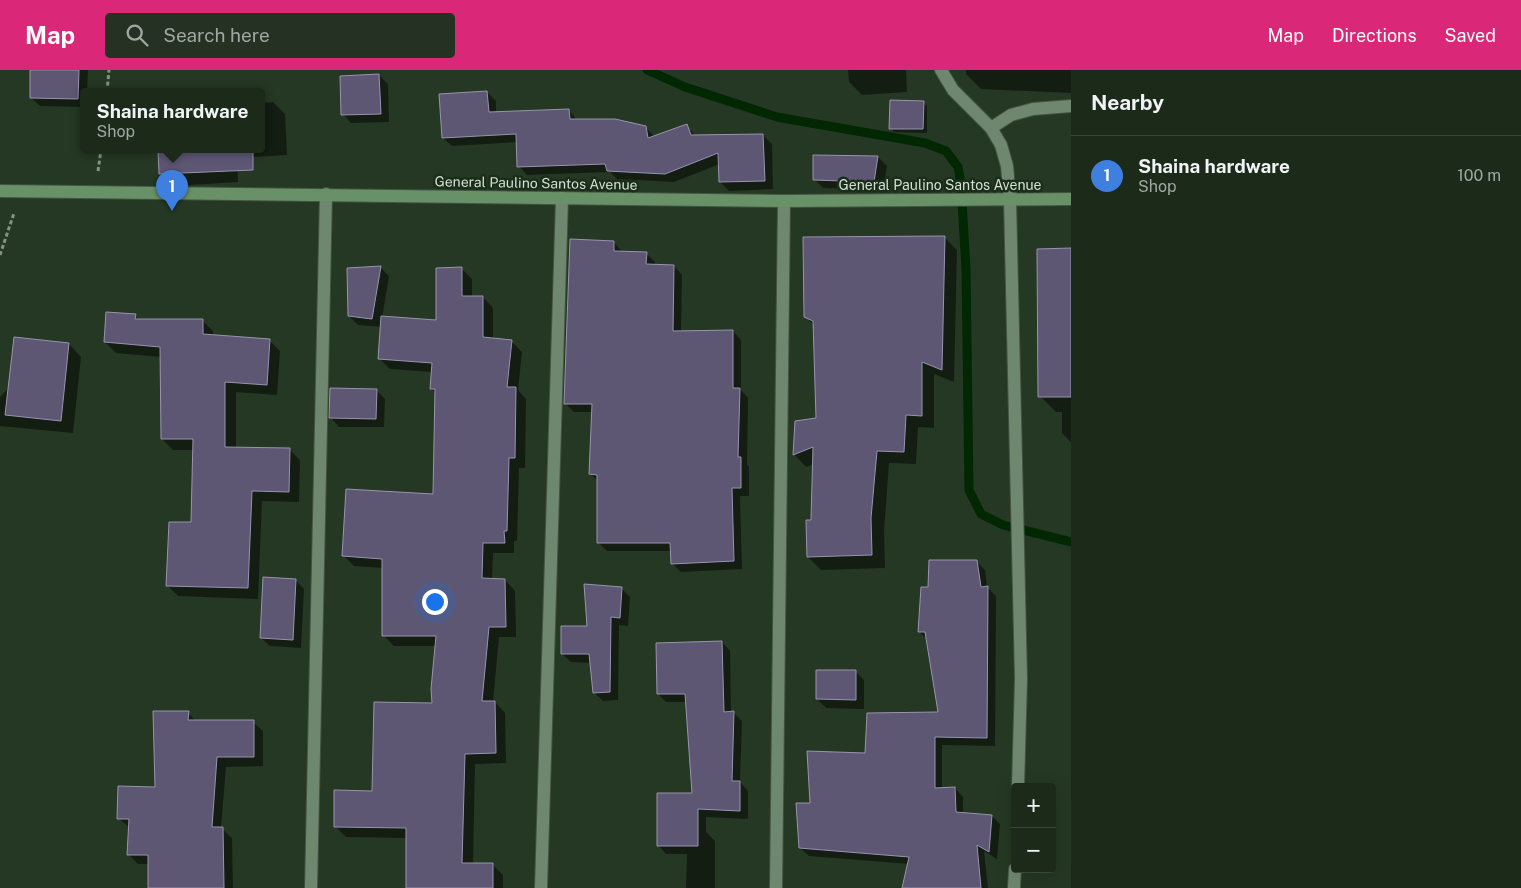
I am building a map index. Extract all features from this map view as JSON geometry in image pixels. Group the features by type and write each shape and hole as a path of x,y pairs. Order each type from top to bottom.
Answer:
{"main road":[{"name":"General Paulino Santos Avenue","path":"0,191 326,194 784,202 1071,199"}],"street":[{"path":"941,70 953,90 991,128 1001,145 1007,166 1010,200 1018,493 1021,679 1018,783"},
{"path":"991,128 1011,115 1033,109 1071,106"},
{"path":"311,888 326,194"},
{"path":"541,888 562,198"},
{"path":"776,888 784,202"},
{"path":"1014,888 1015,873"}],"path":[{"path":"107,88 109,70"},
{"path":"0,255 21,192"}],"building":[{"path":"30,70 79,70 78,99 30,98"},
{"path":"379,74 381,114 341,115 340,76"},
{"path":"487,91 489,112 569,109 570,119 615,119 646,126 648,138 687,124 691,135 763,134 765,181 719,182 718,153 665,174 607,171 605,164 517,167 516,134 442,138 439,94"},
{"path":"890,100 924,101 923,129 889,129"},
{"path":"158,153 253,153 253,170 159,174"},
{"path":"813,155 878,156 874,182 813,180"},
{"path":"945,236 942,370 922,362 922,416 906,415 904,452 877,451 871,518 872,555 807,557 806,520 811,520 813,447 793,455 795,421 816,418 813,321 804,317 803,237"},
{"path":"570,239 614,241 614,251 647,252 646,264 674,265 673,331 733,330 733,388 740,388 738,457 741,457 741,488 732,488 734,561 671,564 670,543 597,543 597,475 589,474 592,404 564,404"},
{"path":"1071,248 1071,397 1038,397 1037,249"},
{"path":"381,266 372,319 348,316 347,268"},
{"path":"462,267 462,296 483,296 483,337 512,340 507,387 516,387 515,458 509,458 507,531 504,531 505,543 483,543 482,578 505,579 506,627 489,627 482,701 495,701 496,753 465,754 462,863 493,863 493,888 406,888 406,828 334,827 334,790 372,791 374,702 432,703 431,689 436,636 382,636 382,559 342,556 346,489 433,494 435,389 430,389 432,363 378,359 381,316 436,320 436,268"},
{"path":"106,312 136,314 135,319 203,319 203,334 270,339 267,385 225,382 225,447 290,448 289,492 252,491 248,588 166,586 169,522 191,522 193,439 161,439 160,347 104,342"},
{"path":"14,337 69,343 61,421 5,415"},
{"path":"330,388 377,389 376,419 329,418"},
{"path":"929,560 977,560 981,587 988,586 987,738 935,737 935,788 955,787 956,812 992,815 989,852 977,845 981,888 902,888 909,857 799,848 796,803 810,803 807,751 865,753 867,713 938,712 925,632 918,632 921,587 928,587"},
{"path":"263,577 296,579 293,640 260,638"},
{"path":"584,584 622,587 620,618 611,617 610,692 593,693 589,654 561,654 561,626 587,626"},
{"path":"722,641 724,712 734,711 732,781 740,781 740,811 698,809 698,846 657,846 657,793 692,793 685,694 657,694 656,643"},
{"path":"816,670 856,670 856,700 816,699"},
{"path":"153,711 189,711 188,720 254,720 254,757 217,757 212,827 223,827 224,888 148,888 148,855 127,855 129,819 117,819 118,786 155,787"}],"waterway":[{"path":"647,70 685,87 777,117 925,143 946,151 958,167 961,184 966,269 969,490 981,514 1003,525 1071,542"}],"place":[{"name":"Shaina hardware","path":"172,211"}]}
